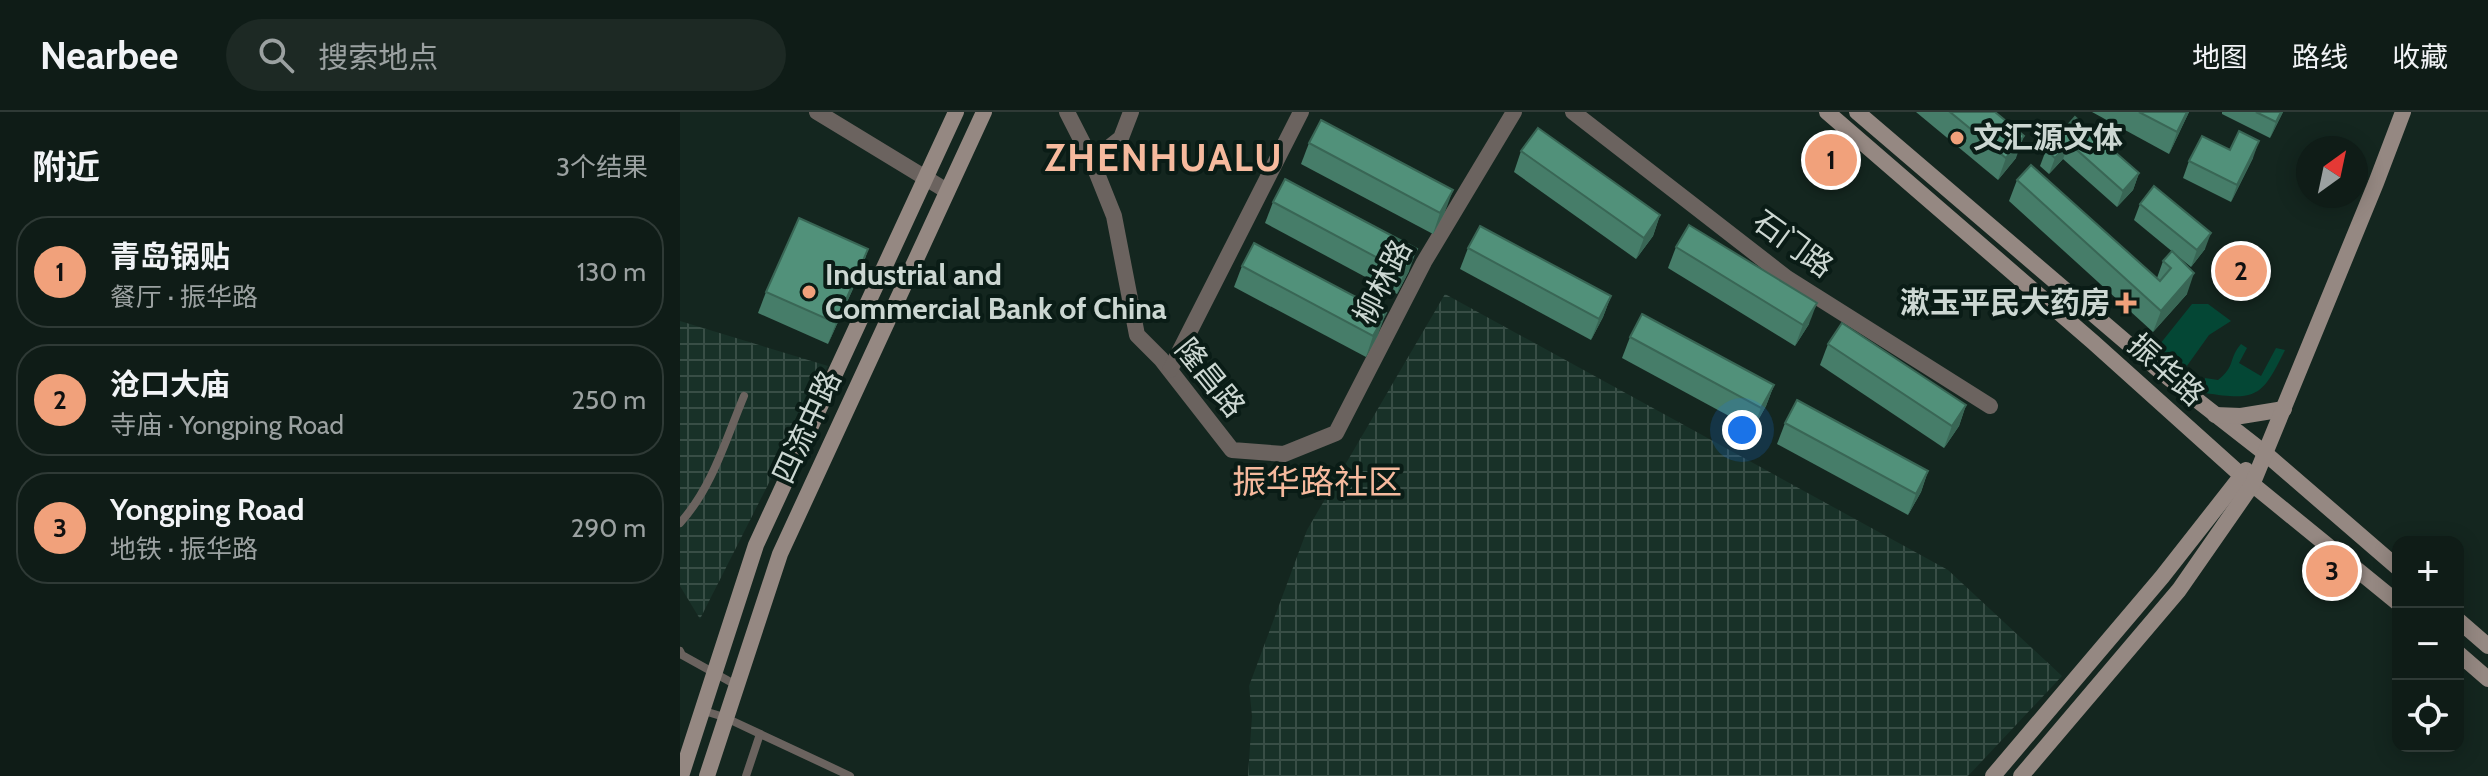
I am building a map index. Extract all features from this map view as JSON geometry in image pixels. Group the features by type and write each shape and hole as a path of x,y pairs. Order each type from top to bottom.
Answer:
{"main road":[{"name":"四流中路","path":"681,776 756,545 956,112"},
{"name":"四流中路","path":"707,776 780,554 984,112"},
{"name":"振华路","path":"1827,112 2093,342 2246,480 2392,598"},
{"name":"振华路","path":"1857,112 2392,563"},
{"path":"1993,776 2266,454 2403,112"},
{"path":"2214,415 2241,416 2284,409"},
{"path":"2021,776 2179,590 2246,480"},
{"path":"2464,625 2487,645"},
{"path":"2464,658 2488,679"}],"street":[{"path":"817,112 947,191"},
{"name":"隆昌路","path":"1067,112 1092,161 1114,216 1137,335 1170,370 1232,450 1284,454"},
{"path":"1092,161 1121,138 1131,112"},
{"path":"1170,370 1301,112"},
{"name":"柳林路","path":"1284,454 1336,433 1424,262 1514,112"},
{"name":"石门路","path":"1573,112 1787,278 1990,406"}],"lane":[{"path":"680,523 711,476 744,396"},
{"path":"680,651 713,674 736,685"},
{"path":"701,710 724,717 850,776"},
{"path":"746,776 760,734"}],"shaded area":[{"path":"1445,294 1948,570 2062,676 1968,776 1248,776 1252,716 1249,686 1307,530"},
{"path":"680,321 828,366 700,619 680,586"}],"green space":[{"path":"2192,304 2208,304 2231,321 2209,335 2184,370 2161,352 2160,344"},
{"path":"2241,344 2247,348 2239,363 2261,376 2276,348 2285,350 2270,378 2256,392 2236,396 2205,393 2205,378 2218,380 2224,375"}],"building":[{"path":"1950,112 1995,112 2024,136 2006,158"},
{"path":"2139,112 2187,112 2177,132"},
{"path":"2256,112 2281,112 2276,122"},
{"path":"2075,117 2139,173 2123,191 2069,143 2055,158 2046,150"},
{"path":"1321,120 1453,190 1440,213 1309,143"},
{"path":"1538,128 1660,215 1644,238 1521,151"},
{"path":"2239,131 2259,141 2237,185 2189,161 2202,136 2230,150"},
{"path":"2031,165 2160,281 2171,268 2163,261 2172,251 2194,273 2161,311 2017,180"},
{"path":"1285,179 1417,249 1404,272 1273,202"},
{"path":"2154,186 2211,233 2197,250 2140,204"},
{"name":"Industrial and Commercial Bank of China","path":"799,218 868,249 836,323 766,292"},
{"path":"1689,225 1817,303 1803,325 1676,247"},
{"path":"1480,226 1611,296 1599,319 1468,248"},
{"path":"1254,243 1386,313 1373,336 1242,266"},
{"path":"1642,314 1774,385 1761,408 1630,337"},
{"path":"1842,323 1966,405 1952,426 1828,344"},
{"path":"1797,400 1928,471 1916,494 1785,423"}],"place":[{"name":"文汇源文体","path":"1957,138"},
{"name":"青岛锅贴","path":"1831,160"},
{"name":"沧口大庙","path":"2241,271"},
{"name":"Industrial and Commercial Bank of China","path":"809,292"},
{"name":"漱玉平民大药房","path":"2126,303"},
{"name":"Yongping Road","path":"2332,571"}],"district":[{"name":"ZHENHUALU","path":"1164,158"},
{"name":"振华路社区","path":"1317,482"}]}
